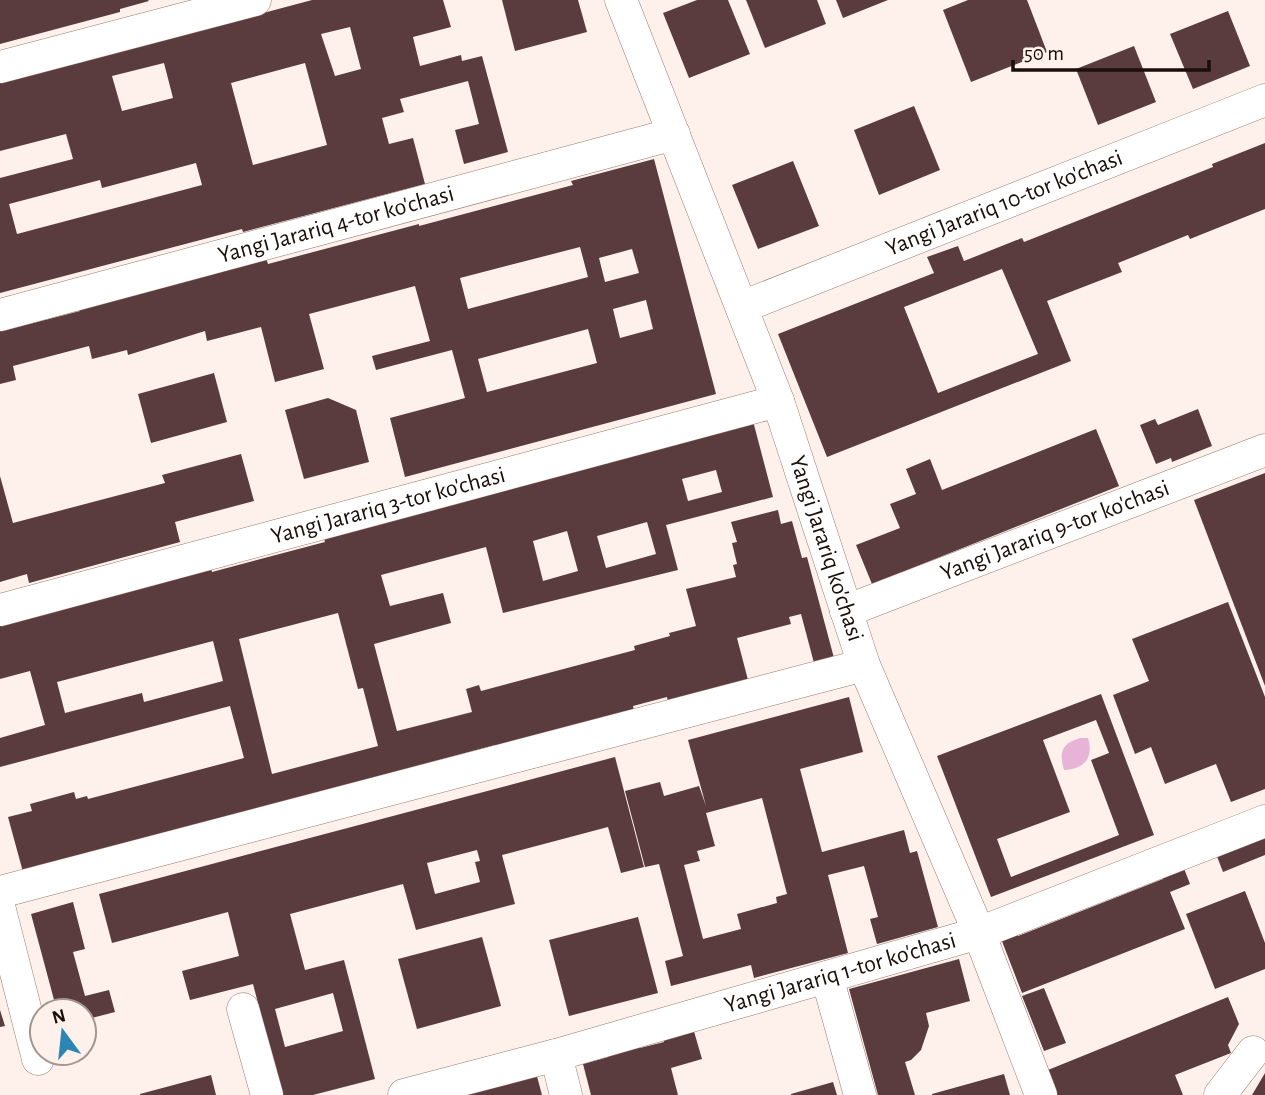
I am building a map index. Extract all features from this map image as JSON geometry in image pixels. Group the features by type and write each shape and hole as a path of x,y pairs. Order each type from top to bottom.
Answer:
{"street":[{"path":"0,67 255,0"},
{"name":"Yangi Jarariq ko'chasi","path":"626,1 674,134 778,401 864,665 979,933 1041,1095"},
{"name":"Yangi Jarariq 10-tor ko'chasi","path":"742,307 1265,100"},
{"name":"Yangi Jarariq 4-tor ko'chasi","path":"0,316 674,134"},
{"name":"Yangi Jarariq 3-tor ko'chasi","path":"0,610 778,401"},
{"name":"Yangi Jarariq 9-tor ko'chasi","path":"846,611 1265,450"},
{"path":"0,892 864,665"},
{"name":"Yangi Jarariq 1-tor ko'chasi","path":"404,1095 556,1055 979,933 1265,821"},
{"path":"0,910 28,1020"},
{"path":"827,976 860,1095"},
{"path":"243,1009 267,1095"},
{"path":"1220,1095 1253,1052"},
{"path":"556,1055 566,1095"}],"shaded area":[{"path":"1080,738 1088,738 1090,745 1086,761 1082,765 1064,770 1062,754 1065,746"}],"building":[{"path":"0,0 149,1 120,9 120,12 0,44"},
{"path":"312,0 443,0 451,27 413,37 420,66 461,55 462,61 482,56 508,152 464,164 455,130 479,124 468,81 400,99 404,112 382,118 389,144 413,138 425,184 0,293 0,178 73,159 66,134 0,151 0,79 69,65","holes":["350,27 361,69 335,76 321,34","164,63 173,98 122,111 112,76","305,63 327,145 253,165 231,83","196,163 202,185 17,234 9,204 100,180 102,188"]},
{"path":"502,0 578,0 587,32 515,51"},
{"path":"697,0 728,0 750,54 689,78 663,13"},
{"path":"746,0 817,0 826,24 765,48"},
{"path":"836,0 888,0 843,18"},
{"path":"968,0 1027,0 1047,52 971,82 943,10"},
{"path":"1228,11 1250,66 1193,89 1170,34"},
{"path":"1134,46 1156,102 1098,125 1076,69"},
{"path":"914,106 940,170 879,195 854,130"},
{"path":"1265,143 1265,209 1190,239 1188,235 1118,263 1122,272 1047,301 1071,361 827,457 778,334 934,273 927,257 958,246 964,261 1022,238 1024,242 1213,167 1212,164","holes":["1002,269 1038,354 938,393 904,307"]},
{"path":"654,159 716,394 405,477 390,418 465,398 452,350 376,370 372,356 430,341 415,286 309,314 324,369 275,382 261,327 207,341 205,331 128,355 127,350 92,359 89,346 13,366 16,380 0,384 0,326 2,331 80,311 78,305 265,255 268,264 419,226 573,185 571,181","holes":["580,247 588,277 468,309 460,278","632,249 639,273 605,282 599,258","646,300 653,329 620,338 613,309","588,329 597,363 487,392 478,359"]},
{"path":"793,161 819,226 758,249 732,185"},
{"path":"214,373 227,422 151,443 138,394"},
{"path":"328,398 356,410 369,462 304,479 285,410"},
{"path":"1198,409 1212,446 1172,462 1171,458 1156,464 1140,425 1155,419 1158,425"},
{"path":"753,421 773,497 666,525 678,570 503,613 486,547 381,575 390,606 443,593 451,623 374,644 397,731 472,712 466,689 479,685 481,691 635,650 634,646 696,626 686,589 736,577 733,565 737,564 732,543 737,542 731,522 778,510 781,524 792,521 802,558 807,557 834,658 814,663 801,614 789,617 791,624 737,638 748,680 668,702 667,697 633,706 635,715 497,752 495,745 23,872 8,817 32,811 30,804 74,792 76,799 87,796 88,799 244,758 230,706 0,767 0,738 45,725 30,671 0,679 0,625 210,565 212,572 325,542 323,535","holes":["716,470 722,492 688,501 682,479","647,522 656,554 606,568 597,536","567,531 578,571 543,581 533,541","338,613 358,689 363,688 378,746 272,774 239,639","213,641 223,681 144,702 142,693 65,713 57,682"]},
{"path":"1096,429 1119,486 872,584 856,545 900,528 890,504 916,494 906,469 930,459 942,490"},
{"path":"241,454 254,501 175,522 180,542 29,583 27,574 0,582 0,476 13,523 165,483 162,475"},
{"path":"1265,473 1265,686 1194,500"},
{"path":"1228,602 1265,697 1265,789 1231,802 1216,764 1165,784 1151,747 1135,754 1113,695 1149,681 1132,639"},
{"path":"1101,694 1154,835 991,897 937,756","holes":["1096,720 1109,753 1091,760 1119,835 1011,877 997,839 1070,812 1043,740"]},
{"path":"849,697 863,752 800,769 822,852 904,830 910,853 917,851 938,927 877,944 870,919 878,917 864,866 828,875 848,953 754,978 751,965 671,986 665,961 683,956 659,864 645,867 625,791 660,782 664,796 699,786 706,806 688,740","holes":["762,798 787,894 776,897 777,903 737,914 741,929 703,939 684,865 700,861 697,851 715,846 706,813"]},
{"path":"615,757 644,867 621,873 608,827 502,855 515,904 416,930 403,884 290,914 305,970 344,960 375,1079 313,1095 282,1095 253,984 190,1000 182,971 239,956 228,912 112,943 99,894","holes":["477,850 480,861 475,862 480,882 435,894 427,863","333,993 343,1031 285,1047 275,1009"]},
{"path":"1265,826 1265,855 1223,872 1213,846"},
{"path":"1180,858 1190,884 1170,892 1185,929 1022,993 1000,936 1016,930 1018,936 1163,879 1158,867"},
{"path":"1245,891 1265,943 1265,969 1215,989 1186,914"},
{"path":"73,902 85,949 73,952 85,996 109,990 115,1012 98,1016 98,997 53,997 31,914"},
{"path":"638,917 658,993 569,1016 549,940"},
{"path":"482,937 501,1006 417,1029 398,959"},
{"path":"959,959 970,1001 926,1013 929,1026 921,1050 905,1062 915,1095 878,1095 849,989"},
{"path":"1044,988 1066,1043 1044,1051 1022,996"},
{"path":"1228,997 1239,1024 1228,1045 1231,1053 1175,1075 1183,1095 1057,1095 1048,1070"},
{"path":"0,1010 5,1026 0,1027"},
{"path":"693,1028 702,1059 671,1068 678,1095 591,1095 583,1064 608,1057 606,1051 639,1042 640,1048 664,1042 662,1036"},
{"path":"535,1069 542,1095 440,1095"},
{"path":"1265,1073 1265,1095 1252,1095"},
{"path":"1004,1074 1010,1095 932,1095 932,1094"},
{"path":"211,1075 216,1095 140,1095 140,1094"},
{"path":"833,1082 837,1095 791,1095 791,1094"}]}
